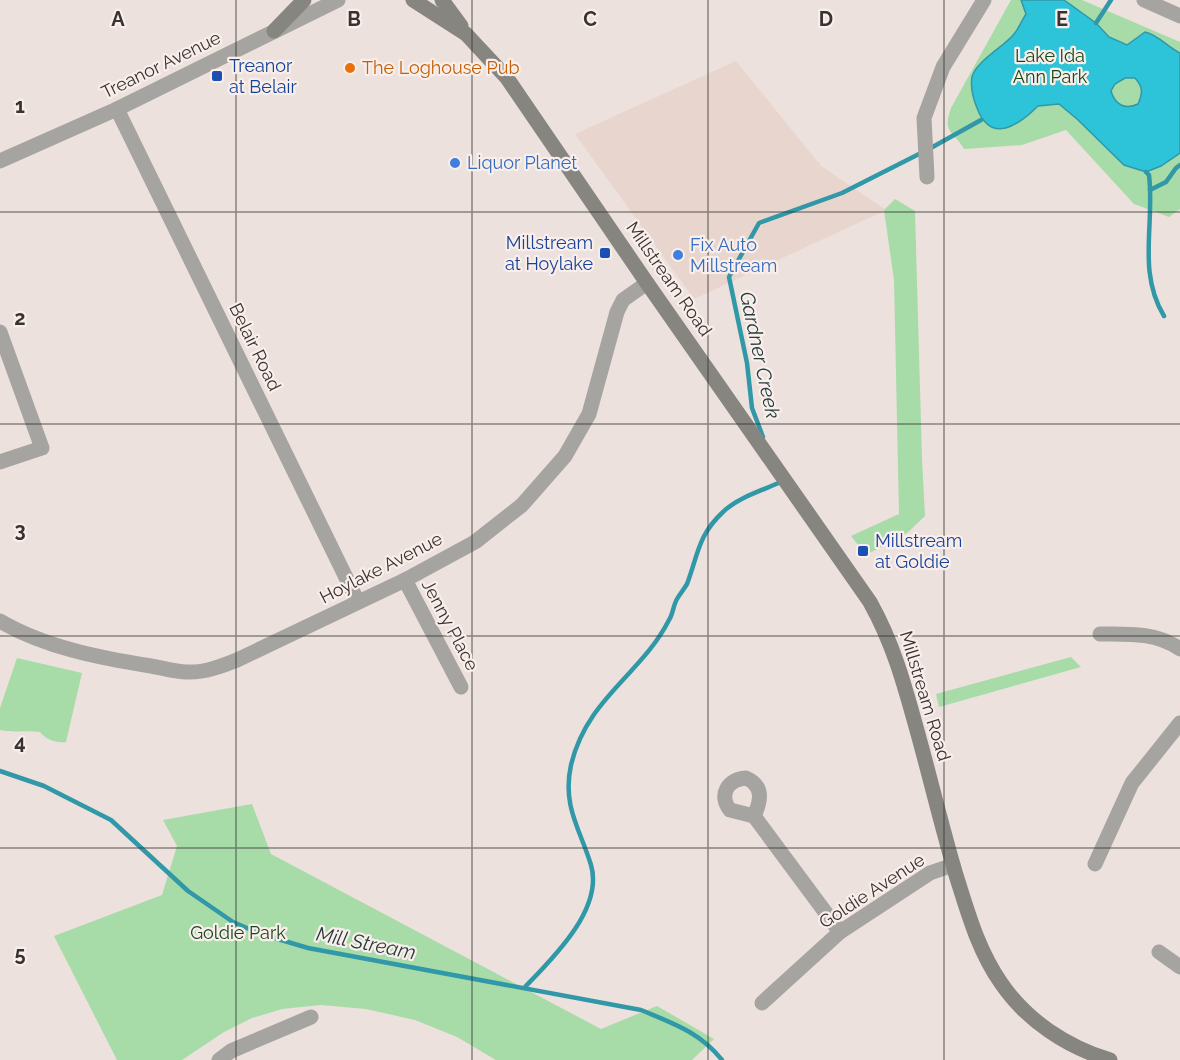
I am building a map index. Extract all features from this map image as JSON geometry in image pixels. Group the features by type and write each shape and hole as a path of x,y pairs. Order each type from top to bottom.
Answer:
{"main road":[{"path":"274,31 304,0"},
{"name":"Millstream Road","path":"413,0 466,34 507,78 870,602 885,628 902,672 953,865 981,951 1008,993 1032,1018 1050,1032 1091,1054 1110,1060"},
{"path":"442,0 466,34"}],"street":[{"name":"Treanor Avenue","path":"0,161 117,109 338,0"},
{"path":"927,177 924,118 943,67 984,0"},
{"path":"1144,0 1180,16"},
{"name":"Belair Road","path":"117,109 358,602"},
{"name":"Hoylake Avenue","path":"0,621 19,632 55,644 131,663 188,672 218,667 237,660 405,580 475,542 522,505 565,456 589,414 617,312 623,300 647,283"},
{"path":"0,332 42,448 0,462"},
{"name":"Jenny Place","path":"405,580 461,687"},
{"path":"1100,634 1138,633 1172,643 1180,649"},
{"path":"1095,864 1132,783 1180,723"},
{"path":"754,816 840,932"},
{"name":"Goldie Avenue","path":"762,1003 840,932 930,873 953,865"},
{"path":"1159,952 1180,967"},
{"path":"219,1060 231,1052 310,1017"}],"shaded area":[{"path":"736,61 821,166 886,210 694,299 575,134"}],"green space":[{"name":"Lake Ida Ann Park","path":"1011,0 1082,0 1180,42 1180,209 1169,217 1134,204 1066,130 1022,145 964,149 948,127 951,108"},
{"path":"895,199 915,211 925,516 907,533 866,555 851,536 899,514 894,280 884,210"},
{"path":"1071,657 1081,667 939,707 936,694"},
{"path":"17,658 82,673 66,742 52,740 40,732 0,730 0,708"},
{"name":"Goldie Park","path":"252,804 271,854 601,1029 657,1006 714,1039 692,1060 496,1060 457,1037 415,1020 366,1009 321,1005 282,1009 252,1018 224,1032 182,1060 117,1060 54,936 162,895 177,846 163,820"}],"water":[{"name":"Lake Ida Ann Park","path":"1021,0 1064,0 1096,23 1109,37 1127,45 1145,32 1180,53 1180,153 1161,166 1146,172 1124,165 1059,104 1038,106 1022,120 1006,128 997,129 990,126 983,119 973,97 972,77 979,65 1010,39 1026,14","holes":["1125,78 1135,78 1141,90 1138,104 1121,105 1115,100 1111,91 1115,84"]}],"waterway":[{"path":"1096,23 1111,0"},
{"name":"Gardner Creek","path":"929,149 981,120"},
{"name":"Gardner Creek","path":"763,437 752,408 747,363 729,277 759,223 842,193 921,153"},
{"path":"1150,190 1166,182 1180,165"},
{"path":"1146,172 1149,175 1150,194 1149,265 1151,282 1164,316"},
{"name":"Gardner Creek","path":"525,987 573,932 590,899 593,882 591,865 570,805 569,793 571,765 589,722 644,656 670,618 677,599 687,584 708,529 723,512 736,502 783,481"},
{"name":"Mill Stream","path":"0,771 44,786 111,820 188,891 233,922 261,934 308,948 641,1010 695,1035 722,1060"}],"place":[{"name":"The Loghouse Pub","path":"350,68"},
{"name":"Treanor at Belair","path":"217,76"},
{"name":"Liquor Planet","path":"455,163"},
{"name":"Millstream at Hoylake","path":"605,253"},
{"name":"Fix Auto Millstream","path":"678,255"},
{"name":"Millstream at Goldie","path":"863,551"}]}
